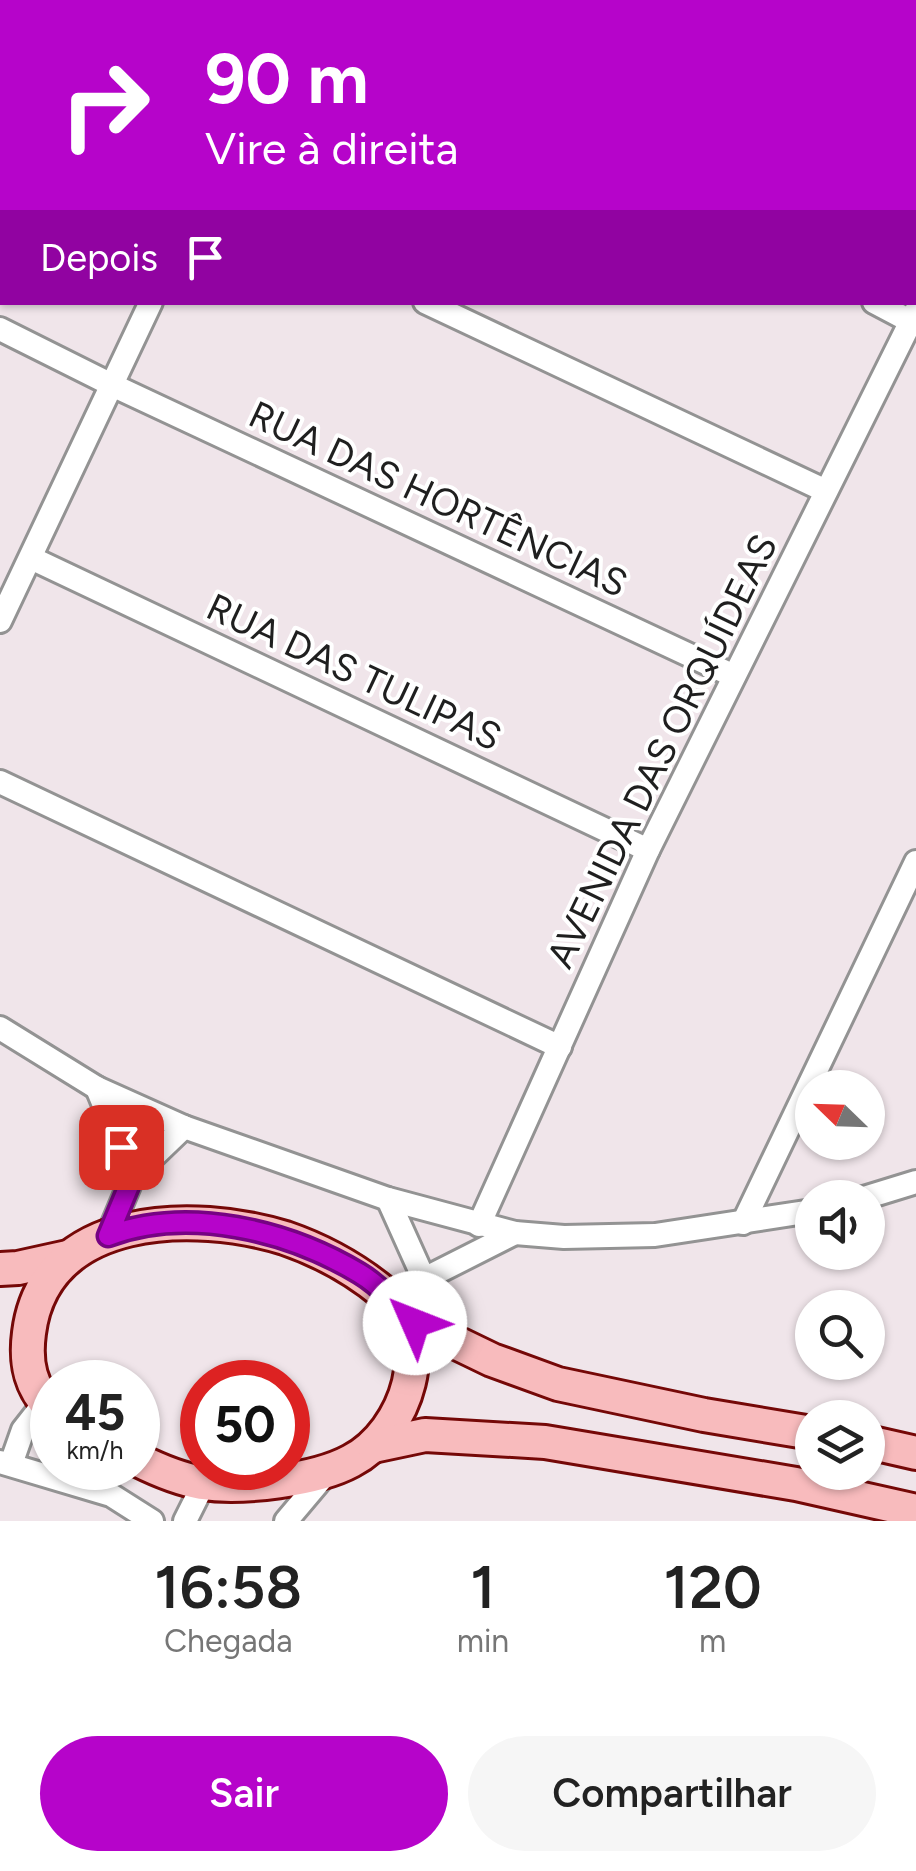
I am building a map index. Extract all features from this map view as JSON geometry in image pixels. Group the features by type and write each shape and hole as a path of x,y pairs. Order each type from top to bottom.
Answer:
{"main road":[{"path":"30,1372 27,1348 33,1310 51,1278 68,1258 88,1245 133,1227 169,1223 216,1224 287,1239 360,1273 390,1298 414,1352 403,1401 373,1446 352,1461 310,1474"},
{"path":"0,1268 68,1258"},
{"path":"399,1311 492,1360 558,1384 704,1415 795,1429"},
{"path":"0,1372 30,1390"},
{"path":"373,1446 425,1435 545,1442 796,1484 916,1511"},
{"path":"885,1446 916,1453"}],"street":[{"path":"0,620 150,305"},
{"path":"431,305 826,492"},
{"path":"882,305 913,316"},
{"name":"AVENIDA DAS ORQUÍDEAS","path":"479,1225 648,850 913,316"},
{"name":"RUA DAS HORTÊNCIAS","path":"0,329 734,676"},
{"name":"RUA DAS TULIPAS","path":"30,558 648,850"},
{"path":"0,782 560,1047"},
{"path":"742,1223 916,862"},
{"path":"0,1028 96,1088 184,1126 388,1198 515,1234 564,1238 655,1235 795,1214"},
{"path":"96,1088 133,1176"},
{"path":"108,1236 133,1176 184,1126"},
{"path":"885,1192 916,1182"},
{"path":"388,1198 424,1279"},
{"path":"399,1311 424,1279 515,1234"},
{"path":"30,1420 6,1463 111,1495 152,1521"},
{"path":"286,1521 330,1469"},
{"path":"185,1521 200,1490"}],"route":[{"path":"121,1147 133,1176 108,1236 133,1227 169,1223 216,1224 287,1239 360,1273 390,1298 402,1317 415,1323"}]}
